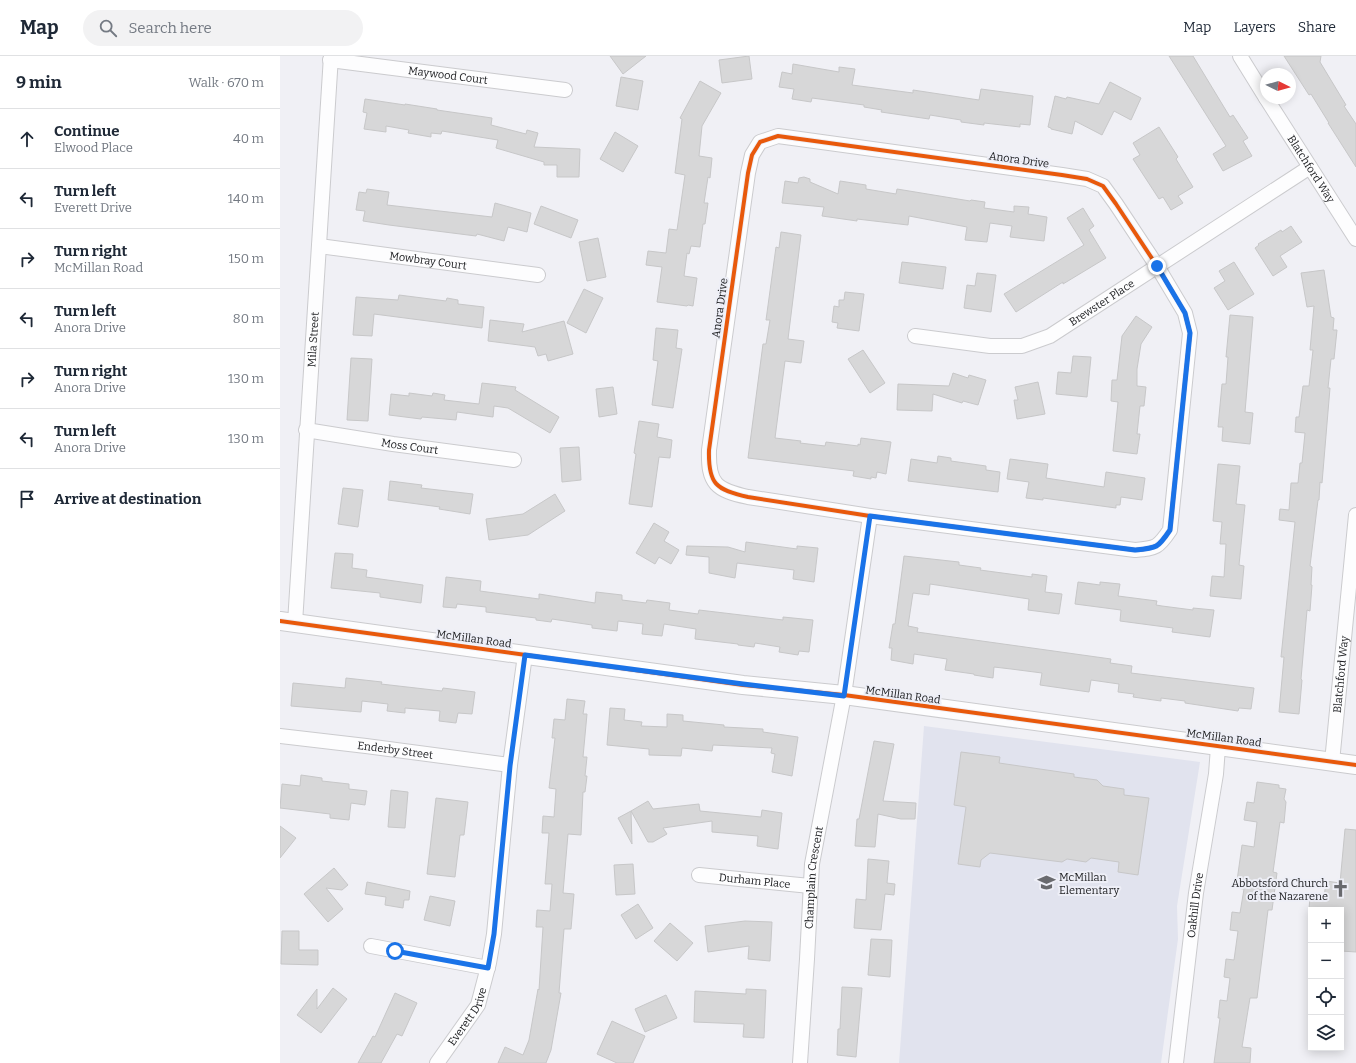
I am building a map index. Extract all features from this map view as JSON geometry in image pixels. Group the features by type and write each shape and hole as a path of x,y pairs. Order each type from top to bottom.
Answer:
{"street":[{"name":"Blatchford Way","path":"1240,56 1260,88"},
{"name":"Maywood Court","path":"331,58 565,90"},
{"name":"Mila Street","path":"287,622 306,430 331,58"},
{"name":"Blatchford Way","path":"1270,104 1356,239"},
{"name":"Anora Drive","path":"778,136 1062,175 1087,179 1103,186 1157,266 1185,313 1190,333 1170,530 1160,544 1149,549 1135,550 870,516 748,498 729,493 716,484 708,468 710,442 748,173 752,155 760,142 778,136"},
{"name":"Brewster Place","path":"915,336 990,346 1022,346 1050,336 1310,167"},
{"name":"Mowbray Court","path":"319,246 538,275"},
{"name":"Moss Court","path":"306,430 514,460"},
{"name":"Blatchford Way","path":"1332,762 1356,515"},
{"path":"844,696 870,516"},
{"name":"McMillan Road","path":"287,622 1356,765"},
{"name":"Everett Drive","path":"436,1063 478,1004 488,968 494,934 510,766 525,655"},
{"name":"Champlain Crescent","path":"800,1063 810,886 814,847 844,696"},
{"name":"Enderby Street","path":"280,736 366,746 510,766"},
{"name":"Oakhill Drive","path":"1176,1063 1196,893 1216,774 1218,747"},
{"name":"Durham Place","path":"699,875 810,886"},
{"path":"371,946 488,968"}],"shaded area":[{"name":"McMillan Elementary","path":"924,726 1200,762 1177,906 1178,939 1161,1063 899,1063"}],"building":[{"path":"610,56 646,56 623,74"},
{"path":"749,56 752,79 722,83 719,60"},
{"path":"1169,56 1193,56 1230,117 1233,115 1248,138 1243,141 1252,156 1223,171 1213,154 1226,146"},
{"path":"1284,56 1321,56 1320,62 1346,105 1344,106 1356,124 1356,167 1311,94 1309,95 1296,75 1296,68 1292,68"},
{"path":"793,64 839,72 839,67 855,69 852,85 913,93 913,90 979,100 981,89 1033,96 1030,125 1020,124 1020,127 984,123 984,125 961,122 961,120 930,115 929,119 881,112 882,110 864,107 864,105 812,98 811,102 792,99 794,89 779,87 782,72 792,74"},
{"path":"621,77 643,81 638,110 616,106"},
{"path":"700,81 721,93 702,126 699,156 712,158 710,178 708,177 704,203 708,203 700,247 691,246 689,254 687,253 684,276 697,278 693,306 687,306 657,302 662,267 646,265 648,251 666,253 669,229 677,230 685,175 675,173 682,119 680,118"},
{"path":"1110,82 1141,98 1131,120 1114,111 1102,135 1075,121 1072,134 1048,127 1055,96 1099,104"},
{"path":"365,99 492,118 491,125 526,134 527,130 538,133 534,147 580,149 579,177 557,177 557,165 544,165 544,162 496,148 498,140 442,131 441,134 431,133 431,137 408,133 409,130 386,126 386,132 364,129 367,113 363,112"},
{"path":"1159,127 1178,157 1176,159 1193,187 1178,196 1183,203 1171,210 1163,197 1159,199 1133,159 1140,155 1133,143"},
{"path":"615,132 638,146 623,172 600,159"},
{"path":"804,177 810,179 810,182 838,194 840,181 866,185 866,189 896,194 897,189 970,201 985,202 984,208 1014,212 1014,206 1029,207 1028,214 1047,217 1044,241 1010,237 1012,226 990,223 987,242 965,240 967,227 909,216 908,225 857,219 857,221 822,216 824,207 782,203 785,181 798,183 799,178"},
{"path":"367,189 389,192 387,205 492,217 495,203 531,213 527,232 508,227 504,241 477,234 476,236 389,225 363,221 365,211 356,210 359,192 366,193"},
{"path":"541,206 578,220 571,238 534,224"},
{"path":"1083,208 1094,226 1089,230 1106,258 1063,284 1063,282 1016,312 1004,294 1084,245 1067,218"},
{"path":"1291,226 1302,242 1280,256 1287,267 1273,276 1255,248 1259,245 1258,244 1281,230 1282,232"},
{"path":"781,232 801,235 788,339 804,341 801,363 785,361 775,438 825,446 826,442 858,446 858,444 860,445 861,438 891,442 886,474 877,472 876,478 871,477 871,479 853,476 854,471 748,458 763,344 766,344 770,320 766,320 776,247 779,248"},
{"path":"598,238 606,277 587,281 579,242"},
{"path":"902,262 946,267 943,289 899,283"},
{"path":"1234,262 1254,294 1228,310 1214,288 1225,281 1219,271"},
{"path":"1324,270 1331,317 1334,318 1333,330 1337,330 1334,359 1331,359 1322,483 1320,482 1310,566 1312,567 1312,585 1310,611 1307,610 1299,714 1279,712 1284,657 1281,657 1295,522 1279,520 1280,509 1289,510 1291,483 1298,483 1300,463 1302,463 1305,433 1295,432 1296,417 1299,417 1303,386 1309,386 1313,350 1310,350 1314,306 1307,307 1301,273"},
{"path":"977,273 996,275 991,312 964,308 967,285 975,286"},
{"path":"584,289 603,298 586,333 567,323"},
{"path":"845,292 864,294 859,331 837,328 838,323 832,322 834,306 839,307 839,300 844,300"},
{"path":"399,295 446,301 447,298 458,300 458,304 484,307 482,328 374,314 372,336 353,335 356,297 398,300"},
{"path":"1230,315 1253,317 1245,412 1253,413 1250,444 1222,441 1223,427 1218,427 1222,384 1226,384 1228,357 1226,357"},
{"path":"1136,316 1152,327 1141,344 1137,369 1137,386 1146,387 1144,406 1140,406 1137,434 1140,434 1137,454 1113,451 1118,402 1111,401 1112,380 1117,380 1122,336"},
{"path":"490,320 524,324 522,332 564,321 573,354 548,361 546,354 538,356 535,347 488,341"},
{"path":"656,328 678,330 676,348 682,349 673,408 652,405 658,361 653,360"},
{"path":"863,350 885,383 870,393 848,359"},
{"path":"1073,356 1091,357 1087,397 1056,394 1058,372 1071,373"},
{"path":"351,358 372,359 368,421 347,420"},
{"path":"953,373 968,378 969,375 986,380 978,405 963,401 962,403 933,394 932,411 897,410 898,384 949,386"},
{"path":"1038,382 1045,414 1017,419 1014,400 1018,400 1015,387"},
{"path":"482,383 516,387 515,390 559,417 550,433 508,408 494,406 493,417 457,412 456,420 422,417 421,419 389,415 391,394 409,396 409,393 432,396 433,393 445,395 444,400 479,404"},
{"path":"613,387 617,414 599,417 596,389"},
{"path":"639,421 659,424 657,437 672,440 670,458 659,457 652,507 629,504"},
{"path":"579,447 581,480 562,482 560,448"},
{"path":"938,456 951,458 951,461 986,466 986,470 1000,472 998,492 908,481 911,459 937,463"},
{"path":"1010,459 1048,464 1046,478 1104,487 1106,472 1145,478 1142,500 1121,497 1120,505 1116,505 1116,508 1043,498 1043,500 1026,498 1029,482 1007,479"},
{"path":"1218,464 1240,466 1236,504 1245,505 1239,565 1244,566 1241,599 1210,596 1212,576 1224,577 1226,544 1220,544 1222,522 1213,521"},
{"path":"390,481 422,485 421,488 473,494 470,514 439,509 440,507 388,500"},
{"path":"343,488 363,490 358,527 338,524"},
{"path":"555,494 565,511 528,535 489,540 486,519 523,514"},
{"path":"654,523 669,532 664,541 679,550 671,564 659,557 655,564 636,553"},
{"path":"746,542 797,549 797,546 818,548 814,582 793,579 794,570 737,563 735,578 709,573 709,557 686,555 687,546 728,547 745,552"},
{"path":"335,553 353,554 352,568 367,570 366,577 423,585 421,603 380,597 380,593 331,588"},
{"path":"904,556 959,562 959,565 981,568 980,570 1032,577 1032,574 1047,576 1045,592 1062,594 1059,614 1028,610 1029,599 930,584 929,595 913,593 908,626 918,628 917,632 1111,659 1110,663 1132,666 1131,673 1254,688 1251,709 1239,708 1238,711 1185,703 1185,701 1161,698 1161,701 1133,697 1134,694 1118,692 1119,684 1091,680 1089,692 1040,685 1042,673 1011,669 994,667 993,678 974,675 945,670 947,659 914,654 913,664 891,660 892,648 889,648 893,624 895,624"},
{"path":"446,577 481,581 480,591 539,599 539,594 595,603 596,592 622,595 622,600 646,603 647,600 670,603 669,610 698,614 699,610 783,620 783,617 813,620 809,652 799,651 798,655 779,652 780,647 755,643 754,647 695,639 696,629 664,624 662,636 642,634 643,624 618,621 617,631 592,628 592,625 552,619 551,622 536,620 536,618 486,612 486,607 457,604 456,608 443,607"},
{"path":"1078,582 1100,585 1100,582 1120,584 1118,596 1157,601 1156,605 1193,610 1193,608 1214,610 1210,637 1172,632 1173,628 1120,621 1121,610 1075,604"},
{"path":"346,678 382,682 381,684 442,691 443,688 475,692 472,714 458,713 456,723 439,721 440,711 405,708 405,713 387,711 388,704 362,701 361,712 291,706 293,683 345,688"},
{"path":"567,699 585,701 583,714 587,714 583,757 587,757 585,776 587,776 585,792 583,792 581,835 568,834 563,893 574,894 571,929 564,929 559,993 561,993 551,1050 546,1063 498,1063 505,1047 523,1055 529,1040 538,989 539,990 543,927 536,927 537,910 550,911 552,884 545,884 549,833 542,833 543,816 554,817 556,789 549,788 555,738 552,738 554,719 565,720"},
{"path":"610,708 625,709 624,720 642,722 641,726 667,727 667,714 683,715 683,721 724,725 724,727 763,729 763,732 798,737 792,776 772,772 775,754 771,753 772,748 713,745 712,751 682,748 681,756 649,755 649,749 607,745"},
{"path":"874,741 894,744 883,801 916,803 915,819 901,819 878,814 875,847 855,846 857,819 859,819"},
{"path":"961,752 1000,757 999,763 1074,774 1074,777 1097,780 1103,786 1124,789 1124,795 1149,798 1138,875 1118,872 1119,862 1091,858 1086,862 1067,859 1062,862 990,853 981,860 980,867 958,864 966,807 954,805"},
{"path":"301,775 322,778 322,781 349,784 349,789 367,791 365,805 351,803 349,820 330,818 330,814 280,808 282,784 300,786"},
{"path":"1257,782 1279,785 1279,788 1286,789 1284,799 1286,802 1284,823 1280,822 1273,872 1277,873 1272,910 1268,910 1257,998 1250,998 1242,1047 1251,1048 1250,1063 1214,1063 1220,1018 1218,1018 1220,1000 1227,1001 1230,978 1224,977 1226,959 1234,960 1238,931 1230,930 1232,912 1240,913 1244,889 1236,888 1242,845 1254,847 1257,822 1244,820 1247,802 1254,803"},
{"path":"391,790 408,792 405,828 388,827"},
{"path":"436,798 468,802 464,835 460,835 455,877 427,874"},
{"path":"648,801 653,809 699,804 700,811 761,817 762,810 782,813 778,849 757,846 758,836 712,832 712,821 663,828 667,834 653,842 648,842 631,811"},
{"path":"631,811 632,844 618,818"},
{"path":"280,826 296,838 280,858"},
{"name":"Abbotsford Church of the Nazarene","path":"1345,829 1356,830 1356,952 1344,951 1344,907 1309,907 1310,896 1324,898 1326,881 1340,883"},
{"path":"868,859 889,861 887,883 895,884 894,895 885,894 881,930 854,928 856,899 866,900"},
{"path":"633,864 635,894 616,895 614,865"},
{"path":"334,868 348,885 342,890 326,888 343,909 328,922 304,894"},
{"path":"367,882 410,891 409,900 404,900 403,908 385,905 386,897 365,894"},
{"path":"430,896 455,901 450,926 424,920"},
{"path":"638,904 653,928 636,939 621,915"},
{"path":"745,921 772,922 770,961 748,959 749,946 708,952 705,926"},
{"path":"670,923 693,943 677,961 654,941"},
{"path":"282,931 299,931 299,950 318,950 318,965 281,964"},
{"path":"871,939 892,940 890,977 868,975"},
{"path":"842,987 862,988 856,1057 837,1055"},
{"path":"333,988 347,999 321,1033 297,1015 317,989 317,1009"},
{"path":"746,989 766,990 764,1038 743,1037 744,1024 694,1022 695,991 746,994"},
{"path":"395,993 417,1003 402,1036 397,1034 381,1063 358,1063 373,1036 375,1037"},
{"path":"666,995 677,1018 645,1032 635,1009"},
{"path":"612,1021 645,1036 633,1063 617,1063 597,1054"}],"cycle path":[{"path":"778,136 1062,175 1087,179 1103,186 1157,266 1185,313 1190,333 1170,530 1159,544 1152,548 1135,550 870,516 748,497 728,491 716,484 710,471 709,450 748,173 752,155 760,142 778,136"},
{"path":"280,621 743,685 844,695 1356,765"}],"place":[{"name":"McMillan Elementary","path":"1046,883"},
{"name":"Abbotsford Church of the Nazarene","path":"1341,889"}],"route":[{"path":"395,951 488,968 494,934 510,766 525,655 844,696 870,516 1135,550 1149,549 1160,544 1170,530 1190,333 1185,313 1157,266"}]}
